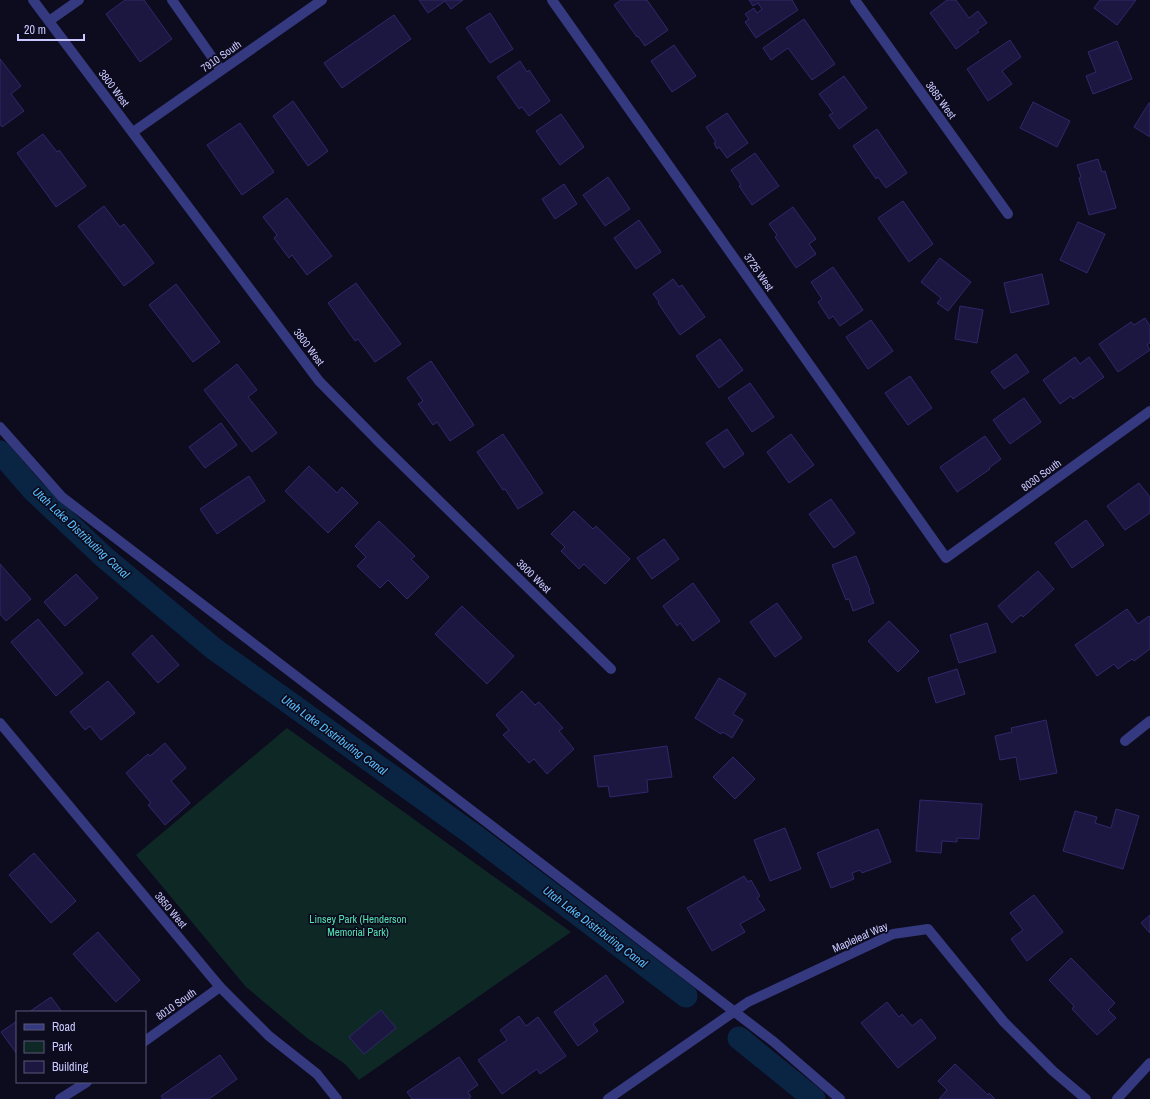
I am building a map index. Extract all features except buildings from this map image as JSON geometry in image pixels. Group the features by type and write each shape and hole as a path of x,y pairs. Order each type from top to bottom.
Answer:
{"street":[{"path":"49,21 79,0"},
{"path":"172,0 221,70"},
{"name":"7910 South","path":"133,132 322,0"},
{"name":"3725 West","path":"552,0 946,558"},
{"name":"3685 West","path":"855,0 1008,214"},
{"name":"3800 West","path":"35,1 319,381 380,443 611,669"},
{"name":"8030 South","path":"946,558 1150,411"},
{"path":"0,427 62,497 774,1042 840,1099"},
{"path":"1125,741 1150,721"},
{"name":"3850 West","path":"0,723 220,987 269,1036 317,1074 336,1099"},
{"name":"Mapleleaf Way","path":"608,1099 748,1002 893,934 928,928 1004,1022 1053,1071 1086,1099"},
{"name":"8010 South","path":"146,1040 220,987"},
{"path":"1117,1099 1150,1064"},
{"path":"60,1099 85,1083"}],"green space":[{"name":"Linsey Park (Henderson Memorial Park)","path":"287,728 571,932 359,1080 345,1064 307,1038 246,987 136,855"}],"waterway":[{"name":"Utah Lake Distributing Canal","path":"0,452 33,490 104,557 213,648 475,836 686,996"},
{"name":"Utah Lake Distributing Canal","path":"739,1038 814,1099"}]}
